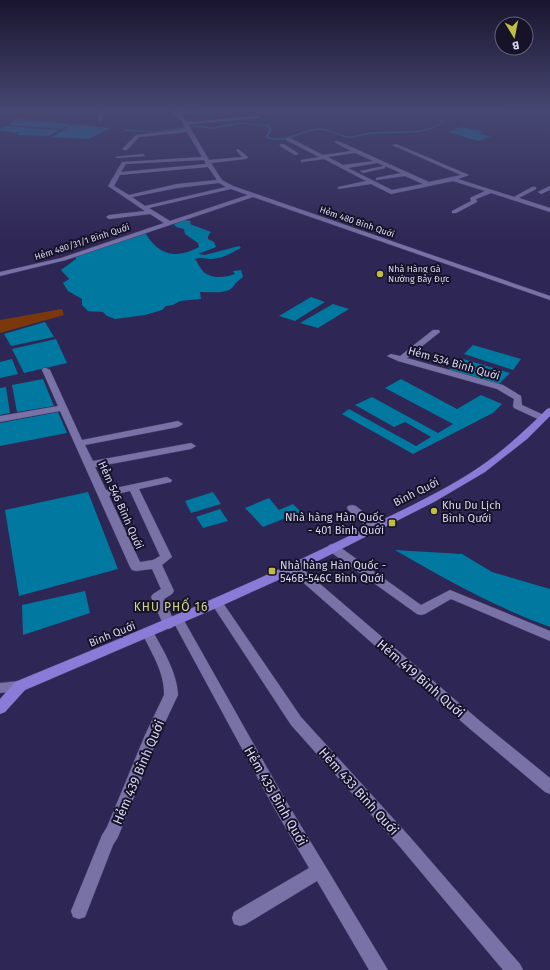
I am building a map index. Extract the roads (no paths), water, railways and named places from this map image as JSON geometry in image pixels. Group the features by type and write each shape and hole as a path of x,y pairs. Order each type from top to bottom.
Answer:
{"main road":[{"name":"Bình Quới","path":"0,708 20,686 218,603 294,568 430,500 482,470 524,437 547,415"}],"street":[{"name":"Hẻm 480 Bình Quới","path":"203,154 219,178 231,187 550,298"},
{"path":"217,154 224,161"},
{"path":"169,223 143,208 111,186 124,163 224,161 246,158 242,154"},
{"path":"315,154 391,192 466,175 416,154"},
{"path":"303,161 337,154"},
{"path":"340,154 349,159"},
{"path":"364,154 428,184"},
{"path":"118,157 148,155"},
{"path":"118,174 208,162"},
{"path":"341,167 379,162"},
{"path":"363,170 389,166"},
{"path":"399,171 380,177 406,174"},
{"path":"198,177 219,178"},
{"path":"145,186 219,178"},
{"path":"452,179 549,209"},
{"path":"127,197 188,181"},
{"path":"340,188 372,182"},
{"path":"143,208 231,187"},
{"path":"514,199 534,188"},
{"path":"540,192 550,188"},
{"path":"454,212 475,202 472,199 490,191"},
{"path":"481,200 496,193"},
{"name":"Hẻm 480/31/1 Bình Quới","path":"0,274 16,272 57,260 252,195"},
{"path":"109,217 151,212"},
{"path":"401,359 436,332"},
{"name":"Hẻm 534 Bình Quới","path":"391,356 500,387 518,398 516,406 547,415"},
{"name":"Hẻm 546 Bình Quới","path":"46,370 136,567 156,564"},
{"path":"0,419 63,408"},
{"path":"79,442 178,424"},
{"path":"90,466 191,446"},
{"path":"102,494 167,480"},
{"path":"133,487 166,557 156,564 168,591 157,597 174,622"},
{"path":"352,508 374,528"},
{"path":"333,548 421,611 450,594 550,636"},
{"name":"Hẻm 419 Bình Quới","path":"294,568 475,725 550,787"},
{"name":"Hẻm 433 Bình Quới","path":"218,603 296,721 405,842 514,970"},
{"name":"Hẻm 435 Bình Quới","path":"174,622 319,871 379,970"},
{"name":"Hẻm 439 Bình Quới","path":"79,911 106,840 113,832 152,735 171,695 171,688 166,669 148,633"},
{"path":"0,688 20,686"},
{"path":"240,918 319,871"}],"water":[{"path":"184,220 191,221 190,224 211,232 208,239 214,242 216,247 198,254 205,255 239,246 241,248 219,258 195,259 203,271 211,276 220,277 235,274 233,271 241,270 243,277 232,288 221,292 200,292 201,299 180,301 173,305 166,306 162,310 145,315 115,319 107,316 103,312 88,311 82,305 82,299 68,291 63,283 69,279 61,270 76,259 76,256 143,234 146,234 157,247 169,253 183,253 199,247 198,243 185,234 184,229 176,227 174,224"},
{"path":"311,297 325,302 295,321 279,316"},
{"path":"333,304 349,309 318,328 300,323"},
{"path":"45,322 54,337 11,346 4,334"},
{"path":"56,339 67,363 24,373 12,349"},
{"path":"473,345 521,359 513,370 464,354"},
{"path":"460,358 510,373 498,385 449,370"},
{"path":"12,359 18,374 0,378 0,362"},
{"path":"43,379 54,406 17,412 12,385"},
{"path":"401,379 457,409 481,395 502,404 493,413 413,454 342,414 349,409 416,446 431,437 405,422 394,427 355,405 372,397 438,433 453,424 385,388"},
{"path":"6,387 10,413 0,415 0,388"},
{"path":"58,412 67,433 0,446 0,423"},
{"path":"88,492 118,569 19,596 5,510"},
{"path":"213,492 221,504 191,513 185,501"},
{"path":"269,498 279,510 293,504 301,512 263,527 245,508"},
{"path":"220,509 228,521 203,528 196,517"},
{"path":"395,550 462,554 492,572 550,589 550,627 510,611 452,582"},
{"path":"85,591 90,613 23,635 22,605"}],"place":[{"name":"Nhà Hàng Gà Nướng Bảy Đực","path":"380,274"},
{"name":"Khu Du Lịch Bình Qưới","path":"434,511"},
{"name":"Nhà hàng Hàn Quốc - 401 Bình Quới","path":"392,523"},
{"name":"Nhà hàng Hàn Quốc - 546B-546C Bình Quới","path":"272,571"}],"district":[{"name":"KHU PHỐ 16","path":"171,607"}]}
